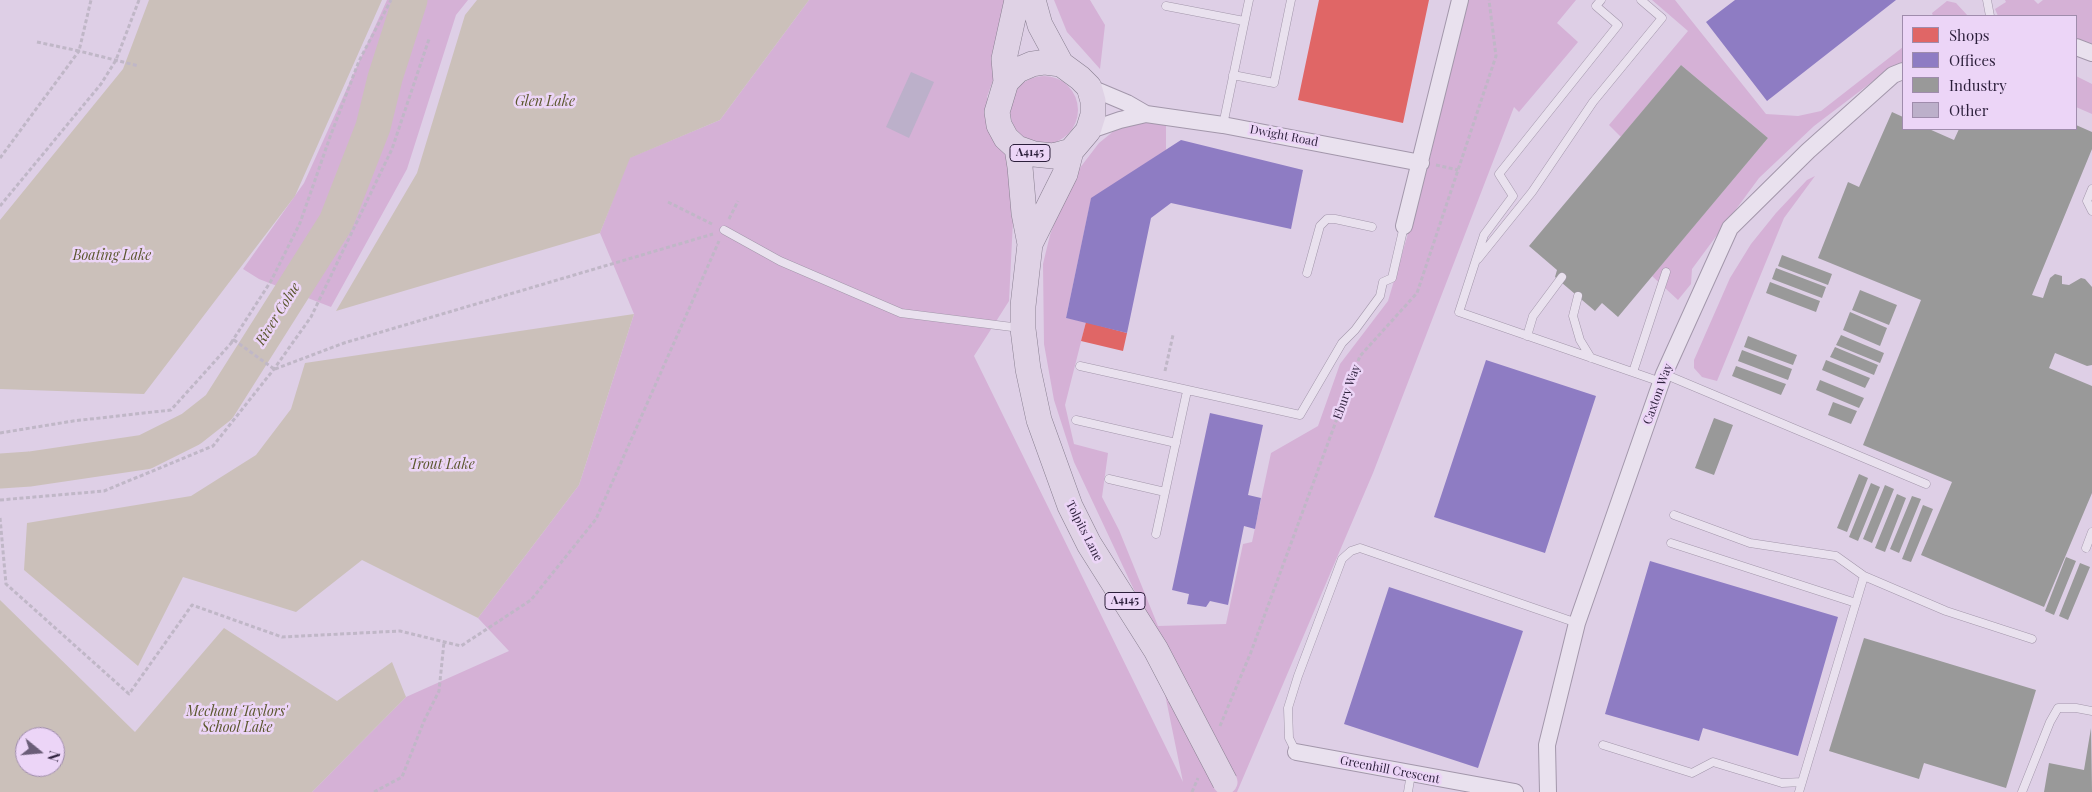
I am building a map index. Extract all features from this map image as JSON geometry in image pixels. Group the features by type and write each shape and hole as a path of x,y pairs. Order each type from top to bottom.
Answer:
{"main road":[{"name":"Tolpits Lane","path":"1017,0 1004,59 1006,82 996,112 999,125 1006,138 1016,148 1020,167 1024,213 1030,244 1023,306 1023,329 1028,369 1039,420 1070,506 1089,544 1156,650 1226,787"},
{"path":"1033,0 1040,25 1061,64"},
{"path":"1006,82 1018,70 1032,64 1046,62 1061,64 1089,87"},
{"name":"Tolpits Lane","path":"1030,244 1065,174 1071,151 1088,131 1093,115 1093,101 1089,87"},
{"name":"A4145","path":"1016,148 1034,154 1053,156 1071,151"}],"street":[{"path":"1404,226 1460,0"},
{"path":"2077,47 2092,53"},
{"name":"Caxton Way","path":"1548,792 1547,745 1577,623 1662,378 1730,228 1808,150 1892,75 1902,71"},
{"name":"Dwight Road","path":"1089,87 1127,103 1146,114"},
{"name":"Dwight Road","path":"1088,131 1120,120 1146,114 1223,124 1421,162"},
{"name":"Greenhill Crescent","path":"1296,752 1515,792"}],"lane":[{"path":"1223,124 1249,0"},
{"path":"1233,75 1274,83 1291,0"},
{"path":"1601,0 1596,6 1618,25 1499,174 1512,196 1484,235 1459,312 1633,372 1662,378 1926,484"},
{"path":"1476,262 1532,192 1593,102 1662,18 1641,0"},
{"path":"1987,0 1990,15"},
{"path":"1166,6 1244,21"},
{"path":"2092,189 2086,201 2092,211"},
{"path":"1307,273 1320,226 1327,219 1372,227"},
{"path":"1080,366 1300,415 1342,343 1355,330 1380,296 1383,282 1392,278 1404,226"},
{"path":"724,230 780,261 901,313 1023,329"},
{"path":"1633,372 1666,272"},
{"path":"1528,336 1532,316 1562,277"},
{"path":"1578,296 1573,316 1580,340 1591,358"},
{"path":"1156,534 1187,390"},
{"path":"1076,420 1176,443"},
{"path":"1109,479 1165,492"},
{"path":"1674,515 1750,543 1836,556 1864,576 1946,611 2032,638"},
{"path":"2086,548 2092,532"},
{"path":"1671,543 1856,603"},
{"path":"1296,752 1289,738 1288,708 1298,676 1342,559 1351,551 1360,548 1577,623"},
{"path":"1799,792 1864,576"},
{"path":"2022,792 2050,722 2058,708 2076,708 2092,711"},
{"path":"1603,745 1692,774 1713,762 1782,783 1802,782"},
{"path":"1408,792 1411,774"}],"path":[{"path":"0,158 78,51 91,0"},
{"path":"0,206 101,84 116,60 138,0"},
{"path":"0,433 73,421 171,410 233,342 272,281 300,223 359,61 392,0"},
{"name":"Ebury Way","path":"1218,731 1251,652 1360,356 1417,293 1496,56 1489,0"},
{"path":"0,500 104,491 213,446 274,369 311,317 392,149 429,39"},
{"path":"37,42 139,66"},
{"path":"0,518 6,584 129,694 192,605 282,637 400,631 461,646 531,600 596,518 738,201"},
{"path":"668,202 724,230"},
{"path":"274,369 344,343 724,230"},
{"path":"1162,385 1173,335"},
{"path":"233,342 274,369"},
{"path":"374,792 402,777 424,721 439,691 444,642"},
{"path":"1192,792 1200,774"}],"shaded area":[{"path":"387,0 468,0 456,15 407,169 331,307 259,279 243,269 304,183"},
{"path":"809,0 1010,0 999,63 987,97 990,125 1010,156 1014,200 1009,301 974,356 1183,782 1151,626 1074,462 1054,400 1044,344 1043,264 1050,235 1076,173 1099,143 1115,130 1133,121 1166,123 1166,150 1091,199 1066,318 1086,322 1065,405 1074,444 1108,453 1102,497 1119,530 1158,626 1226,624 1243,544 1252,542 1271,453 1318,426 1340,364 1388,301 1428,166 1467,0 1576,0 1557,23 1578,42 1519,112 1514,107 1373,473 1237,792 312,792 406,697 509,651 478,618 579,485 634,314 600,233 629,158 720,120"},
{"path":"1054,0 1090,0 1105,25 1100,69 1067,32"},
{"path":"1652,0 1675,0 1766,114 1798,116 1821,111 1902,48 1902,62 1889,69 1814,126 1759,178 1692,269 1691,284 1678,300 1652,276 1768,138 1681,65 1621,137 1609,125 1688,31"},
{"path":"2005,0 2034,0 2038,4 2043,0 2092,0 2092,54 2077,48 2077,15 1998,15 1995,9 2006,2"},
{"path":"1947,1 1956,3 1967,15 1933,15 1932,13"},
{"path":"1037,76 1051,76 1063,81 1073,91 1078,103 1078,117 1073,129 1063,139 1051,144 1037,144 1025,139 1015,129 1010,117 1010,103 1015,91 1025,81"},
{"path":"2077,76 2092,84 2092,114 2077,107"},
{"path":"1815,176 1784,218 1717,381 1702,377 1694,368 1694,360 1730,278 1751,244 1776,213 1807,180"}],"water":[{"name":"Boating Lake","path":"149,0 382,0 295,196 144,394 0,389 0,220 123,69"},
{"name":"Glen Lake","path":"477,0 809,0 720,120 630,158 600,233 336,311 417,173 465,15"},
{"name":"Trout Lake","path":"634,314 579,485 478,618 362,560 296,612 183,577 138,666 24,570 27,523 191,496 256,455 291,409 305,363"},
{"name":"Mechant Taylors' School Lake","path":"0,600 135,732 224,628 337,701 392,662 406,697 312,792 0,792"}],"building: Shops":[{"path":"1319,0 1429,0 1403,123 1298,100"},
{"path":"1086,322 1127,333 1123,351 1081,341"}],"building: Offices":[{"path":"1735,0 1896,0 1767,101 1706,22"},
{"path":"1181,140 1303,170 1291,229 1171,203 1151,218 1127,333 1066,318 1091,198"},
{"path":"1486,360 1596,396 1545,553 1434,517"},
{"path":"1210,413 1263,425 1248,495 1261,498 1255,529 1244,526 1228,605 1210,601 1206,607 1187,604 1189,594 1172,590"},
{"path":"1650,561 1838,617 1798,756 1703,728 1699,741 1605,714"},
{"path":"1389,587 1523,631 1478,768 1344,724"}],"building: Industry":[{"path":"1681,65 1768,138 1618,317 1602,303 1595,311 1555,277 1557,270 1529,246"},
{"path":"1892,112 1902,117 1902,130 1931,130 1954,140 1959,130 2077,130 2077,125 2092,132 2092,149 2032,295 2043,298 2050,278 2055,274 2062,276 2062,284 2069,285 2081,278 2085,279 2092,287 2092,365 2087,366 2055,353 2049,368 2092,386 2092,493 2044,607 1921,555 1952,482 1863,445 1921,300 1818,258 1848,182 1859,187"},
{"path":"1782,255 1832,274 1828,285 1778,266"},
{"path":"1776,268 1826,287 1822,298 1772,279"},
{"path":"1770,282 1820,301 1816,312 1766,293"},
{"path":"1860,290 1897,305 1889,325 1852,310"},
{"path":"1850,312 1887,328 1880,346 1843,330"},
{"path":"1841,335 1884,353 1880,363 1836,345"},
{"path":"1748,336 1797,355 1793,365 1744,347"},
{"path":"1835,347 1878,365 1874,375 1830,357"},
{"path":"1742,350 1792,369 1788,380 1738,361"},
{"path":"1826,360 1870,378 1865,388 1822,370"},
{"path":"1736,366 1786,384 1781,395 1732,376"},
{"path":"1820,380 1864,398 1859,408 1816,390"},
{"path":"1833,402 1857,411 1851,424 1828,415"},
{"path":"1714,418 1733,425 1714,475 1695,468"},
{"path":"1859,474 1868,478 1847,532 1837,528"},
{"path":"1871,483 1880,487 1858,541 1849,537"},
{"path":"1885,485 1894,489 1872,543 1863,539"},
{"path":"1897,494 1906,498 1885,552 1875,548"},
{"path":"1912,496 1921,499 1899,553 1890,549"},
{"path":"1923,505 1933,509 1911,562 1902,559"},
{"path":"2066,557 2076,561 2054,615 2045,611"},
{"path":"2080,563 2090,567 2068,620 2059,616"},
{"path":"1864,638 2036,690 2006,788 1924,763 1919,779 1829,751"},
{"path":"2091,728 2092,792 2044,792 2049,763 2084,770"}],"building: Other":[{"path":"911,72 934,82 909,138 886,127"}],"waterway":[{"name":"River Colne","path":"0,471 30,469 145,452 191,429 219,407 336,222 373,127 385,78 410,0"}]}
